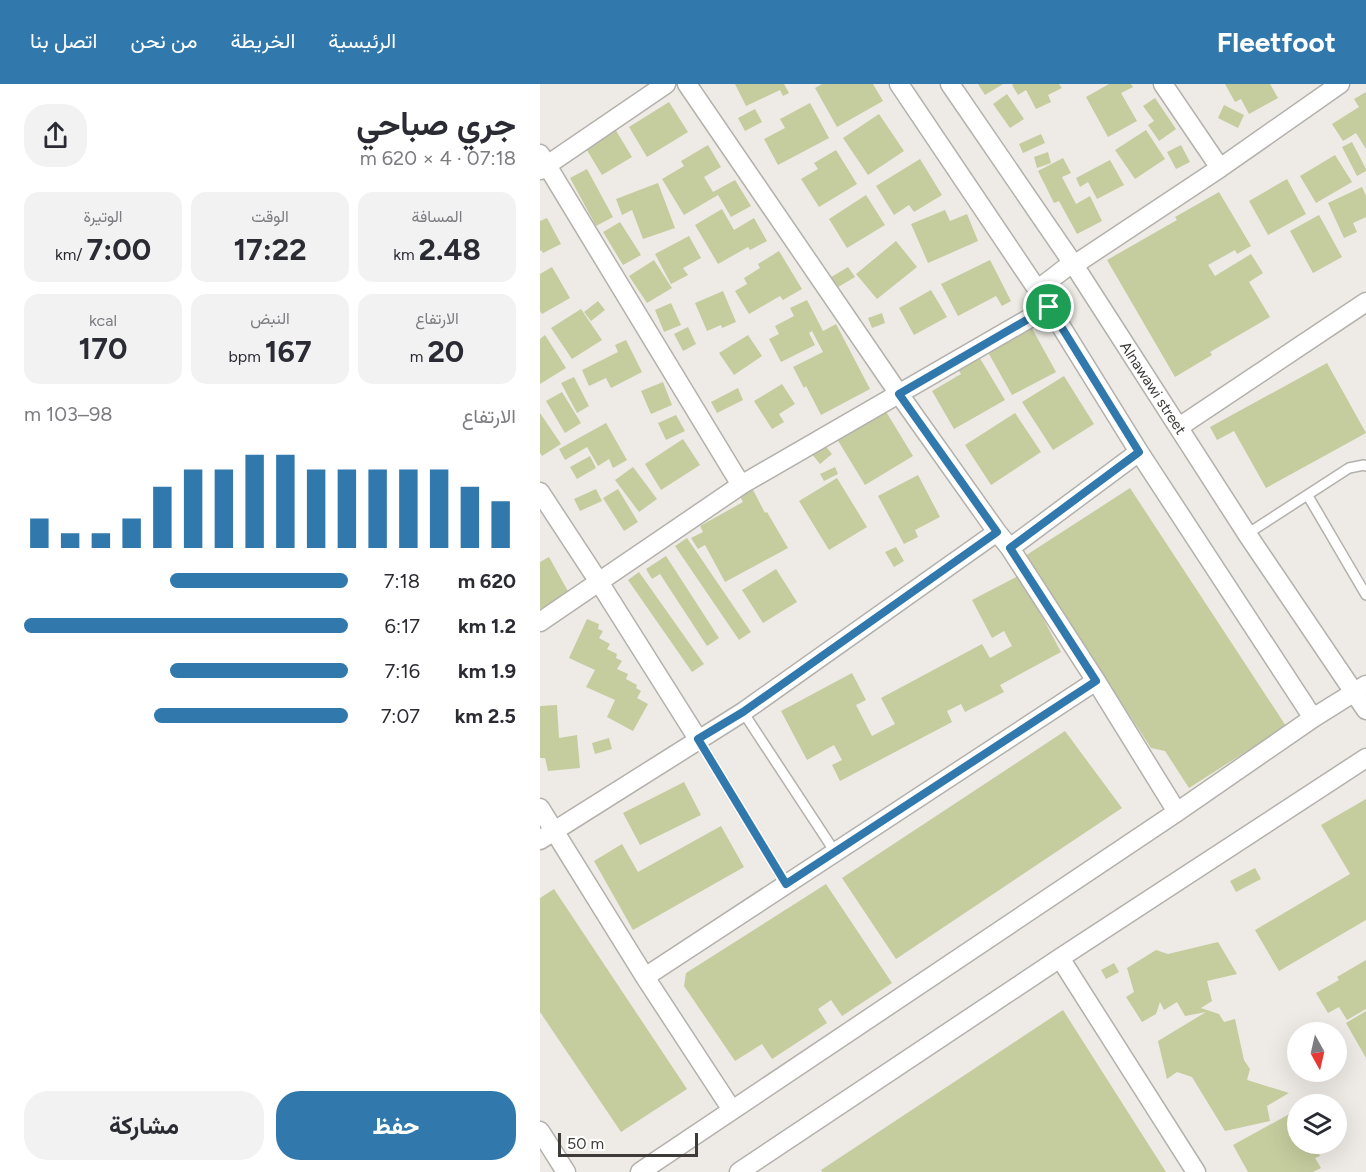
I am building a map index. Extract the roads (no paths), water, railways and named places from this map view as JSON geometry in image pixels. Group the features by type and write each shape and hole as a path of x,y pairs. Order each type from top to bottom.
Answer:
{"street":[{"path":"666,84 542,163 741,485"},
{"path":"687,84 899,394 1010,548 1177,812"},
{"path":"899,84 1049,307 1139,452 1313,718"},
{"name":"Alnawawi street","path":"950,84 1073,264 1247,534 1360,689 1366,710"},
{"path":"1163,84 1220,168"},
{"path":"1037,290 1220,168 1340,84"},
{"path":"1179,427 1366,302"},
{"path":"540,622 741,485 1049,307"},
{"path":"1010,548 1139,452"},
{"path":"540,492 698,739"},
{"path":"547,836 743,712 997,532"},
{"path":"645,977 1096,681"},
{"path":"640,1172 1177,812 1313,718 1360,689"},
{"path":"739,1172 1366,758"},
{"path":"540,808 547,836 645,977 732,1110"},
{"path":"1060,958 1196,1172"},
{"path":"540,1131 566,1172"}],"lane":[{"path":"1247,534 1349,468 1366,466"},
{"path":"1308,495 1366,595"},
{"path":"743,712 835,852"},
{"path":"698,739 786,884"}]}
